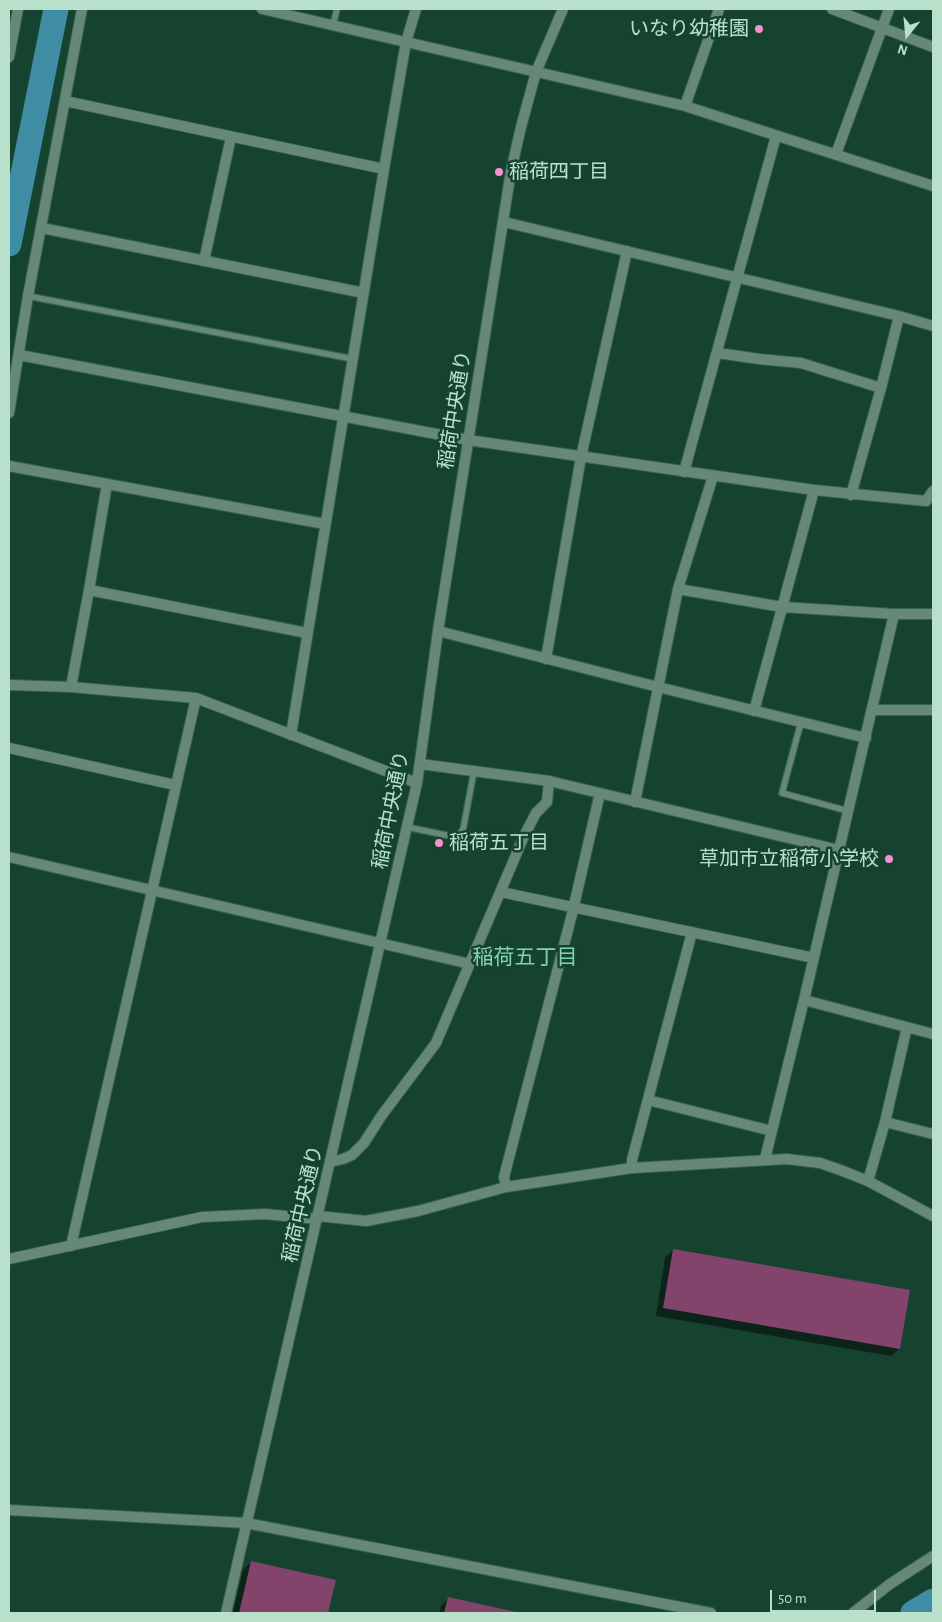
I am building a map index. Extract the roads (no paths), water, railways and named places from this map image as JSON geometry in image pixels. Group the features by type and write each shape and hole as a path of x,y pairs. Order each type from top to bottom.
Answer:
{"street":[{"path":"9,57 18,9"},
{"path":"9,412 28,296 82,9"},
{"path":"262,9 685,106 933,186"},
{"path":"291,735 406,42 416,9"},
{"name":"稲荷中央通り","path":"226,1613 417,783 438,631 515,153 536,72 562,9"},
{"path":"685,106 719,9"},
{"path":"832,9 933,47"},
{"path":"836,154 889,9"},
{"path":"65,101 384,170"},
{"path":"684,472 776,136"},
{"path":"204,261 231,137"},
{"path":"504,222 899,316 933,326"},
{"path":"42,228 364,293"},
{"path":"546,659 581,457 627,251"},
{"path":"851,495 899,316"},
{"path":"718,352 759,359 801,363 881,388"},
{"path":"19,355 468,440 581,457 851,495 931,503 933,491"},
{"path":"9,466 325,524"},
{"path":"635,802 678,589 714,476"},
{"path":"71,687 107,484"},
{"path":"754,711 814,490"},
{"path":"678,589 782,607 894,614 933,614"},
{"path":"89,590 307,633"},
{"path":"765,1159 894,614"},
{"path":"438,631 866,738"},
{"path":"9,684 71,687 196,698 417,783"},
{"path":"71,1246 196,698"},
{"path":"872,710 933,710"},
{"path":"9,748 175,785"},
{"path":"420,764 549,781 839,850"},
{"path":"330,1162 352,1155 364,1143 382,1115 436,1042 528,828 536,813 547,802 549,781"},
{"path":"506,1187 504,1178 600,793"},
{"path":"9,857 470,964"},
{"path":"501,892 814,958"},
{"path":"632,1168 632,1160 692,932"},
{"path":"804,1000 933,1034"},
{"path":"868,1181 885,1122 908,1027"},
{"path":"648,1100 772,1131"},
{"path":"885,1122 933,1134"},
{"path":"9,1259 202,1217 264,1214 366,1221 418,1211 506,1187 632,1168 765,1159 787,1159 820,1163 868,1181 933,1216"},
{"path":"9,1510 246,1523 711,1613"},
{"path":"853,1613 890,1584 933,1556"}],"lane":[{"path":"333,25 337,9"},
{"path":"28,296 353,358"},
{"path":"801,722 782,793 848,811"},
{"path":"407,827 450,836 458,835 462,830 474,771"}],"waterway":[{"path":"9,244 56,9"},
{"path":"913,1613 933,1601"}],"place":[{"name":"いなり幼稚園","path":"759,29"},
{"name":"稲荷四丁目","path":"499,172"},
{"name":"稲荷五丁目","path":"439,843"},
{"name":"草加市立稲荷小学校","path":"889,859"}],"district":[{"name":"稲荷五丁目","path":"525,958"}]}
